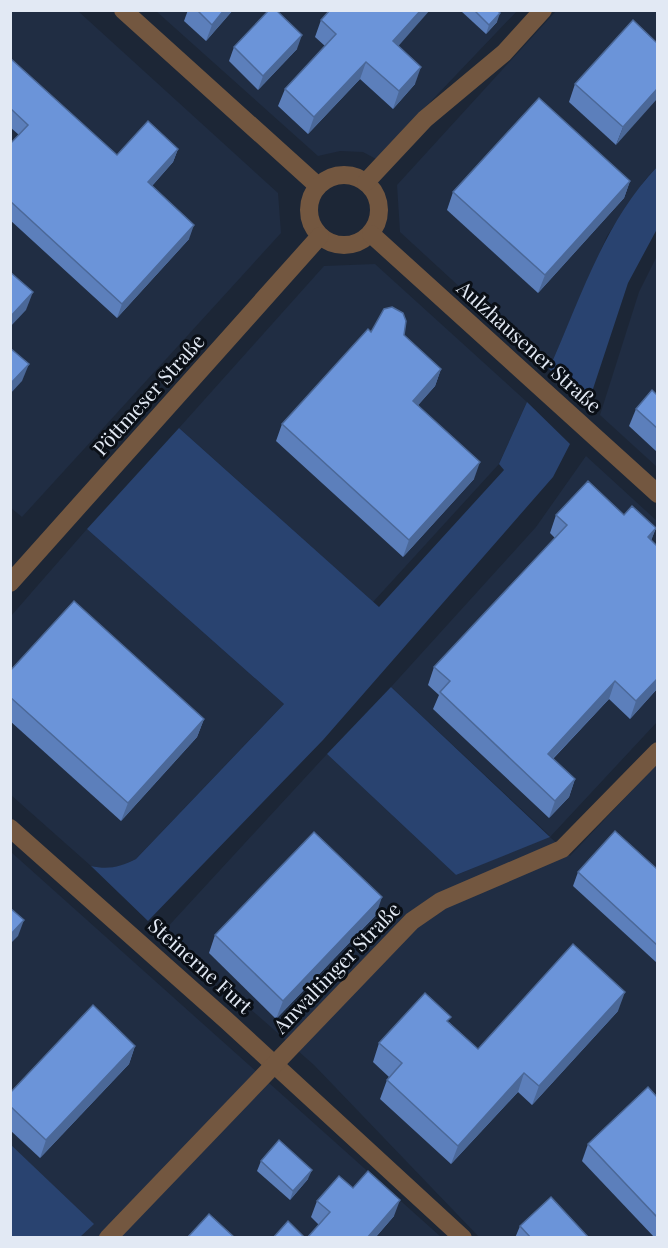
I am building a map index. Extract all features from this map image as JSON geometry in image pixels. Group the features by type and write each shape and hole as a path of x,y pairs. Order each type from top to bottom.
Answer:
{"street":[{"path":"123,10 318,186"},
{"path":"366,182 425,119 504,53 543,10"},
{"path":"347,175 366,182 373,189 380,207 380,217 371,234 352,245 341,246 320,236 310,217 312,196 318,186 336,176 347,175"},
{"name":"Aulzhausener Straße","path":"371,234 657,494"},
{"name":"Pöttmeser Straße","path":"10,583 320,236"},
{"name":"Anwaltinger Straße","path":"108,1238 412,921 441,901 562,849 657,751"},
{"name":"Steinerne Furt","path":"10,828 274,1064 463,1238"}],"shaded area":[{"path":"11,11 78,11 278,193 281,233 22,517 11,508"},
{"path":"156,11 517,11 376,159 363,152 340,151 318,156"},
{"path":"556,11 657,11 657,167 645,180 607,236 549,369 400,232 397,185"},
{"path":"657,167 657,229 628,283 588,404 549,369 608,237 638,189"},
{"path":"657,256 657,467 600,415 639,292"},
{"path":"375,264 527,402 499,464 373,602 179,428 324,266"},
{"path":"527,402 570,444 553,477 323,740 148,921 91,866 114,867 136,859 284,704 87,529 179,428 379,607 504,470 499,464"},
{"path":"586,456 657,521 657,722 550,837 570,856 657,764 657,1237 479,1237 314,1065 163,932 327,754 456,875 550,836 391,687 536,527"},
{"path":"87,529 284,704 136,859 121,866 104,869 91,866 11,795 11,616"},
{"path":"391,687 550,837 456,875 327,754"},
{"path":"11,852 441,1237 11,1238"},
{"path":"10,1144 94,1224 80,1237 11,1237"}],"building":[{"path":"197,10 224,10 212,25"},
{"path":"269,10 276,10 302,35 263,76 234,47"},
{"path":"330,10 421,10 393,41 421,67 399,91 366,62 314,117 285,89 336,34 321,20"},
{"path":"474,10 497,10 500,13 489,25"},
{"path":"633,20 657,43 657,89 623,127 575,84"},
{"path":"10,58 117,155 148,121 178,149 148,182 194,225 122,304 10,201 10,144 28,125 10,108"},
{"path":"539,98 630,181 545,275 453,192"},
{"path":"10,272 33,292 10,317"},
{"path":"392,307 403,313 406,321 404,335 441,369 413,401 480,462 409,540 282,424 368,329 371,332 384,309"},
{"path":"10,348 29,364 10,384"},
{"path":"652,390 657,395 657,428 636,409"},
{"path":"588,481 624,515 632,506 656,528 648,537 657,546 657,679 636,701 615,681 548,754 575,779 555,801 440,692 450,681 434,667 567,525 556,515"},
{"path":"74,601 204,719 128,803 10,697 10,671"},
{"path":"615,831 657,869 657,945 578,872"},
{"path":"314,832 382,897 283,1001 215,935"},
{"path":"10,908 24,920 10,935"},
{"path":"573,944 625,992 539,1086 524,1073 458,1146 387,1080 402,1063 379,1043 425,993 451,1017 447,1021 478,1049"},
{"path":"93,1005 135,1046 46,1140 10,1106 10,1093"},
{"path":"648,1087 657,1097 657,1217 588,1144"},
{"path":"279,1140 312,1170 293,1191 261,1161"},
{"path":"368,1171 400,1200 367,1238 307,1238 330,1212 317,1201 339,1176 353,1188"},
{"path":"551,1197 589,1238 531,1238 520,1226"},
{"path":"209,1214 235,1238 187,1238"},
{"path":"288,1221 305,1238 273,1238"}]}
